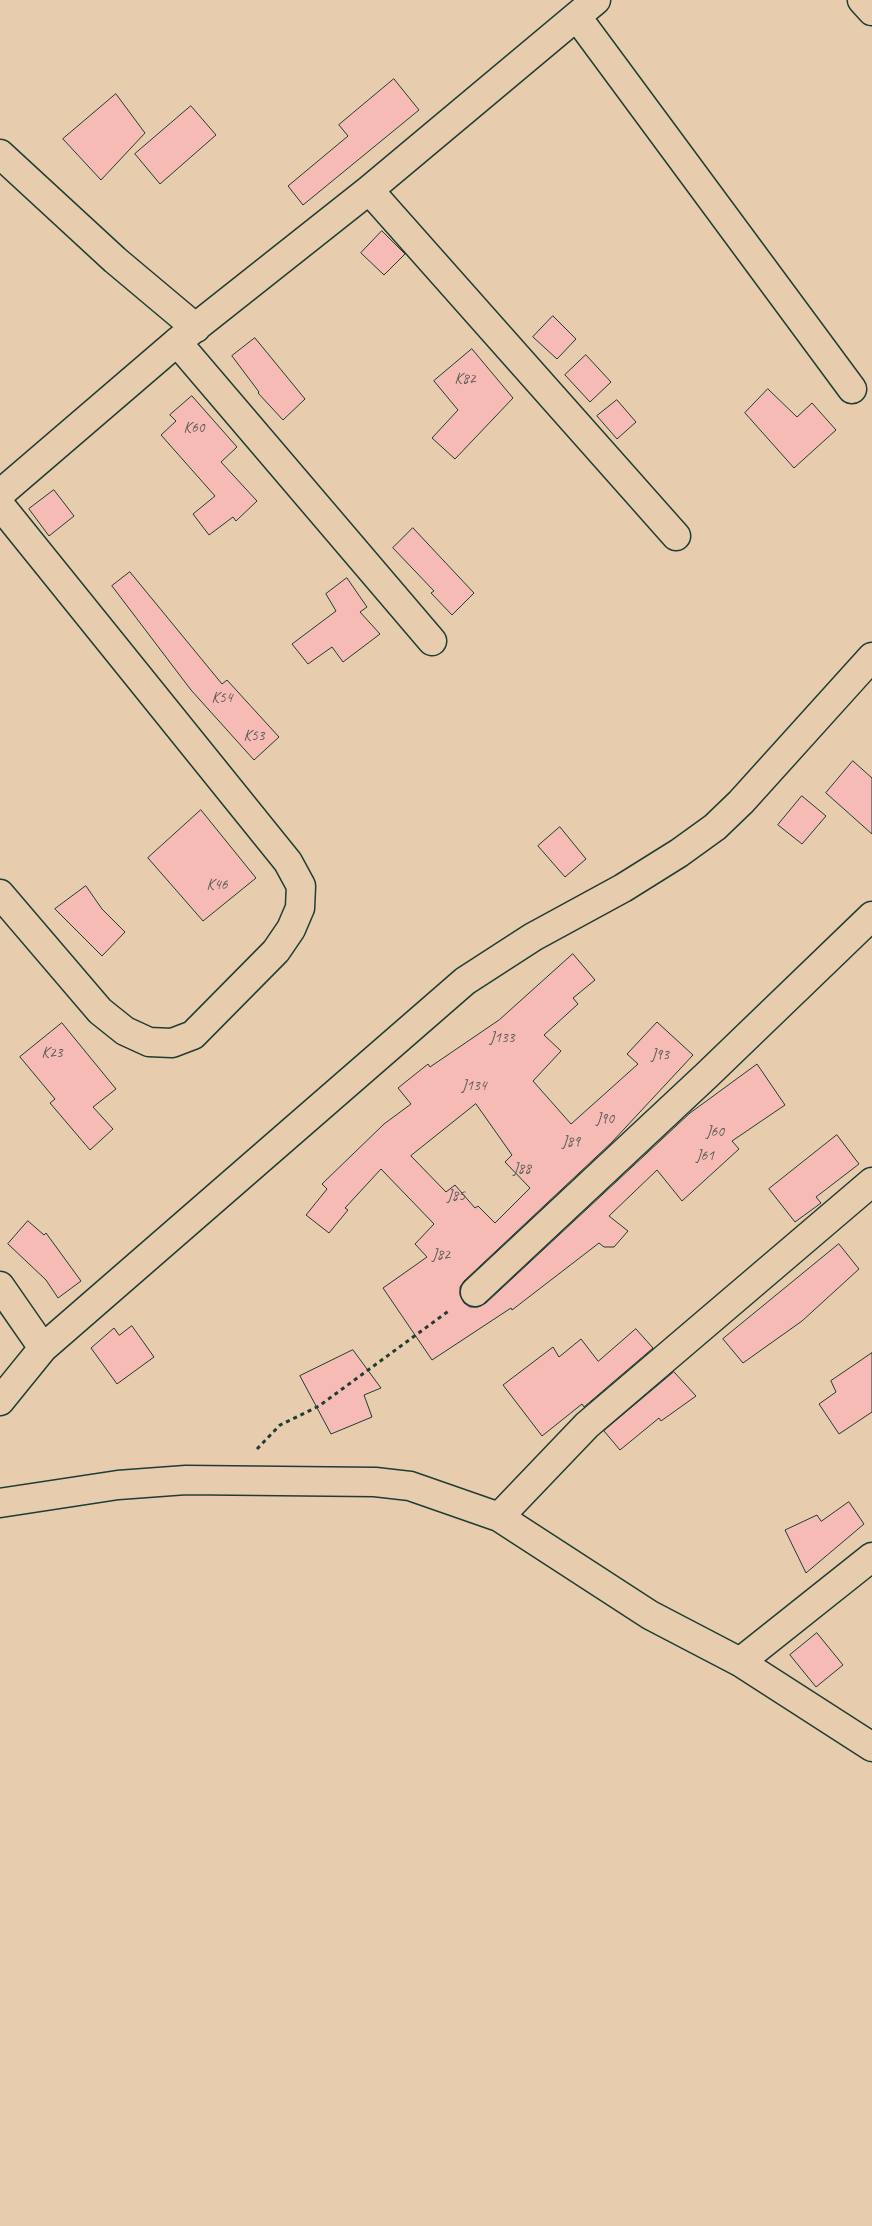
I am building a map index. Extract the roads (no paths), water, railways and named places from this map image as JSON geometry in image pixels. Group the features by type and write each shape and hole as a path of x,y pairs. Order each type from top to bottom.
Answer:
{"street":[{"path":"862,0 872,11"},
{"path":"0,494 187,335 369,190 586,9 852,390"},
{"path":"0,154 115,260 187,335 432,641"},
{"path":"369,190 676,536"},
{"path":"0,505 288,862 301,886 300,908 292,929 276,951 193,1035 172,1043 149,1042 125,1032 100,1011 0,894"},
{"path":"0,1401 43,1348 465,981 533,937 623,888 679,853 715,827 741,802 872,657"},
{"path":"475,1292 707,1075 872,916"},
{"path":"499,1517 587,1424 872,1182"},
{"path":"0,1286 43,1348"},
{"path":"0,1503 118,1485 247,1479 375,1482 410,1486 499,1517 650,1615 740,1662 872,1747"},
{"path":"740,1662 872,1558"}]}
